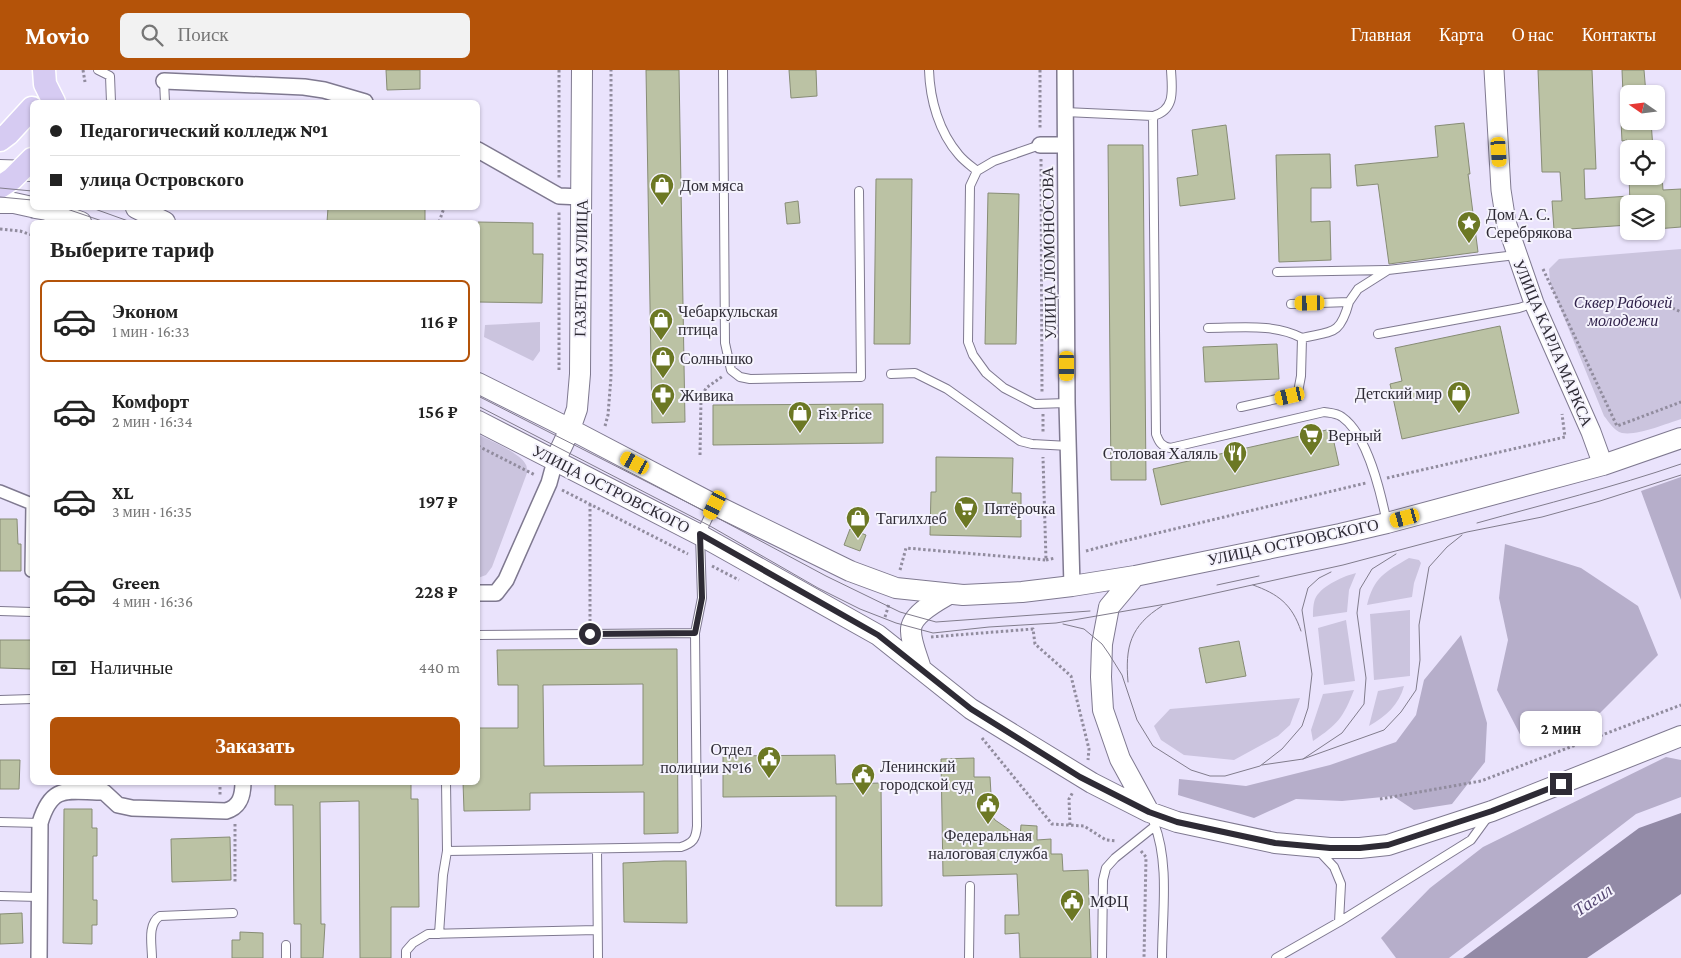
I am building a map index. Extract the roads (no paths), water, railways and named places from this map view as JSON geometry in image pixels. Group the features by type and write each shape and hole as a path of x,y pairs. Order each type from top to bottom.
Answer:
{"main road":[{"name":"ГАЗЕТНАЯ УЛИЦА","path":"555,461 577,410 580,374 582,70"},
{"path":"0,140 30,110"},
{"path":"0,187 12,179 22,167"},
{"path":"0,203 30,206"},
{"path":"47,210 75,220"},
{"path":"79,210 90,220"},
{"path":"140,210 161,220"},
{"name":"УЛИЦА ОСТРОВСКОГО","path":"480,384 715,505 859,574 896,588 963,595 1022,592 1135,576 1387,522 1603,465 1681,438"},
{"name":"УЛИЦА ОСТРОВСКОГО","path":"480,422 700,534 878,635 964,704 1080,777 1152,819 1177,822 1275,843 1360,848 1388,845 1492,811 1681,736"},
{"path":"1135,576 1110,607 1107,614 1102,644 1103,710 1120,759 1152,819"},
{"path":"921,669 910,630 915,619 926,608 949,594"}],"street":[{"name":"УЛИЦА ЛОМОНОСОВА","path":"1065,70 1064,145 1068,292 1067,403 1072,586"},
{"name":"УЛИЦА КАРЛА МАРКСА","path":"1494,70 1501,190 1506,222 1534,303 1591,432 1603,465"},
{"path":"164,81 304,87 324,90 358,100"},
{"path":"1040,145 1064,145"},
{"path":"480,151 560,196 582,196"},
{"path":"480,593 496,593 506,580 549,482 555,461"},
{"path":"0,491 30,503"},
{"path":"39,958 40,823 44,809 51,798 62,792 104,788 118,805 132,808 226,811 233,809 240,802 243,785"}],"lane":[{"path":"98,70 110,76 111,100"},
{"path":"723,70 725,344 731,370 740,377 750,379 861,377 859,191"},
{"path":"929,70 934,108 943,132 959,156 976,171"},
{"path":"1065,112 1153,116 1161,114 1170,103 1172,93 1171,70"},
{"path":"164,81 165,100"},
{"path":"1153,116 1156,434 1159,443 1170,448 1324,412 1334,413 1343,418 1354,430 1378,480 1387,522"},
{"path":"1040,145 994,161 976,171 970,186 968,342 973,355 986,372 1004,388 1035,404 1067,403"},
{"path":"1277,272 1388,270 1516,254"},
{"path":"1208,328 1272,328 1302,338 1334,330 1345,319 1349,302 1358,289 1388,270"},
{"path":"1291,304 1349,302"},
{"path":"1378,334 1519,308 1534,303"},
{"path":"1241,408 1290,396 1298,392 1301,376 1302,338"},
{"path":"891,374 915,373 948,389 1020,441 1032,444 1069,446"},
{"path":"447,851 681,847 691,844 696,837 697,826 695,633 702,598 700,534 715,505"},
{"path":"0,611 30,612"},
{"path":"480,635 695,633"},
{"path":"0,700 30,699"},
{"path":"440,934 443,875 447,851 446,785"},
{"path":"1276,958 1339,922 1471,840 1492,811"},
{"path":"1102,958 1103,880 1106,868 1134,842 1152,819"},
{"path":"1152,819 1164,865 1162,958"},
{"path":"0,822 40,823"},
{"path":"1308,846 1321,852 1334,867 1341,884 1339,922"},
{"path":"597,849 598,958"},
{"path":"969,958 970,886"},
{"path":"0,896 38,896"},
{"path":"152,958 151,929 156,918 160,916 233,913"},
{"path":"406,958 406,951 412,943 428,934 597,930"},
{"path":"286,945 286,958"}],"water":[{"name":"Тагил","path":"1681,813 1681,894 1587,958 1463,958 1639,828"}],"tram line":[{"path":"0,188 30,191"},
{"path":"0,197 30,200"},
{"path":"70,210 99,220"},
{"path":"98,210 125,220"},
{"path":"480,397 714,516 826,576 900,612 936,622 1090,611"},
{"path":"480,407 710,526 818,588 860,609 896,623 933,633 1056,623 1166,604 1343,565 1467,532 1542,517 1681,475"},
{"path":"1477,523 1605,488 1681,464"},
{"path":"1303,759 1384,730 1401,712 1416,690 1420,660 1419,625 1429,567 1447,547 1462,535"},
{"path":"1262,765 1303,759 1342,733 1364,704 1366,678 1357,613 1360,589 1372,569 1396,554"},
{"path":"1063,624 1084,629 1102,644 1122,675 1137,720 1153,746 1191,770 1210,776 1225,776 1260,766 1282,749 1302,726 1308,708 1312,674 1302,610 1308,588 1319,578 1331,572"},
{"path":"1217,585 1259,576"},
{"path":"1253,585 1270,592 1283,601 1293,614 1301,631"},
{"path":"1128,682 1128,658 1132,638 1143,621 1162,606"}],"place":[{"name":"Дом мяса","path":"662,206"},
{"name":"Дом А. С. Серебрякова","path":"1469,244"},
{"name":"Чебаркульская птица","path":"661,341"},
{"name":"Солнышко","path":"663,379"},
{"name":"Детский мир","path":"1459,414"},
{"name":"Живика","path":"663,416"},
{"name":"Fix Price","path":"800,434"},
{"name":"Верный","path":"1311,456"},
{"name":"Столовая Халяль","path":"1235,474"},
{"name":"Пятёрочка","path":"966,529"},
{"name":"Тагилхлеб","path":"858,539"},
{"name":"Отдел полиции №16","path":"769,779"},
{"name":"Ленинский городской суд","path":"863,796"},
{"name":"Федеральная налоговая служба","path":"988,825"},
{"name":"МФЦ","path":"1072,922"}],"park label":[{"name":"Сквер Рабочей молодежи","path":"1623,311"}]}
